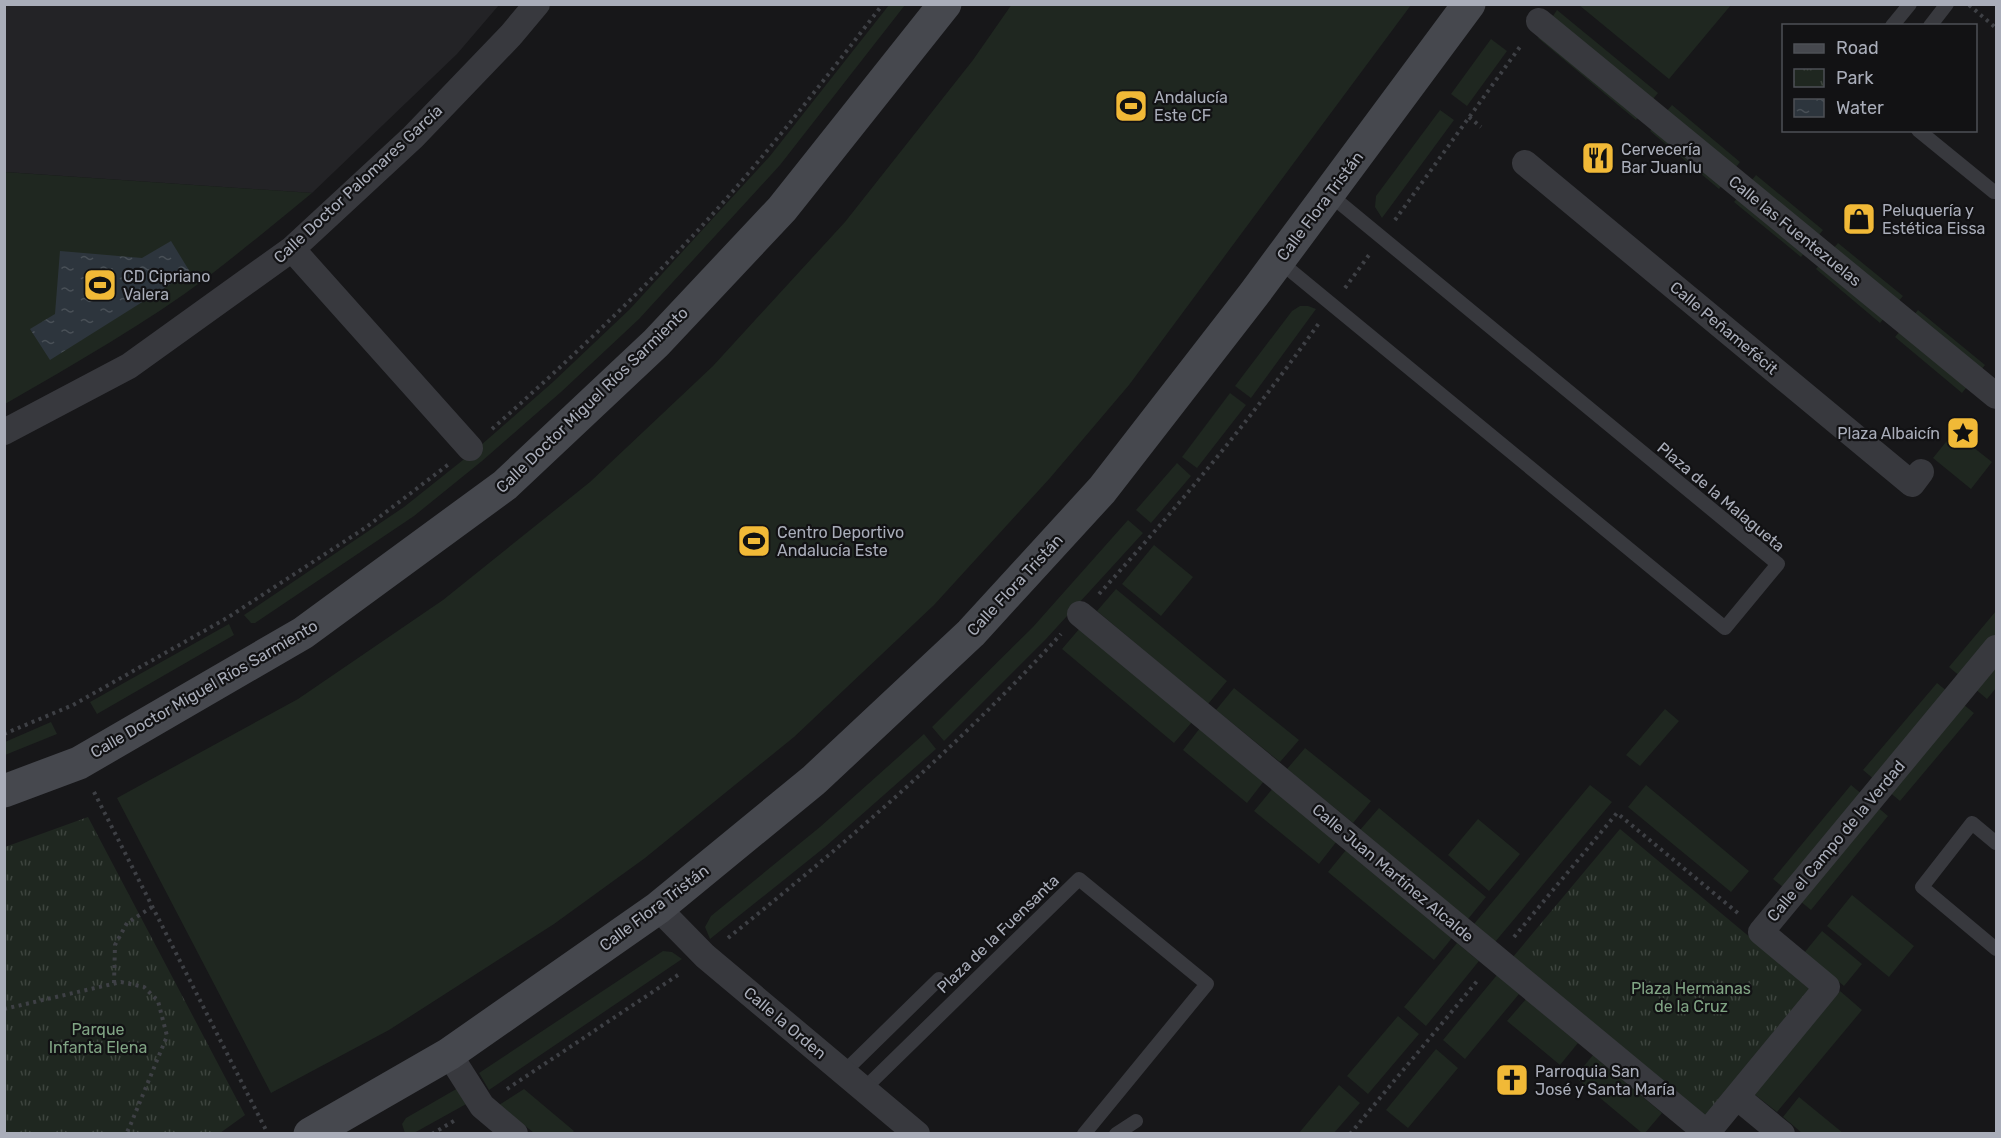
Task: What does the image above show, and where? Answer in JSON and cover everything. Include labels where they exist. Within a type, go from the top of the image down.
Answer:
[{"type":"street","name":"Calle Doctor Palomares García","points":[[4,432],[129,366],[292,249],[413,137],[511,35],[537,4]]},
{"type":"street","name":"Calle Doctor Miguel Ríos Sarmiento","points":[[4,791],[79,763],[303,633],[505,485],[656,343],[782,209],[945,4]]},
{"type":"street","name":"Calle Flora Tristán","points":[[310,1134],[449,1054],[657,908],[814,780],[971,633],[1102,490],[1279,261],[1469,4]]},
{"type":"street","name":"Calle las Fuentezuelas","points":[[1539,21],[1996,396]]},
{"type":"street","name":"Calle Peñamefécit","points":[[1524,163],[1912,484],[1922,472]]},
{"type":"street","points":[[292,249],[470,448]]},
{"type":"street","name":"Calle Juan Martínez Alcalde","points":[[1080,614],[1706,1133]]},
{"type":"street","name":"Calle el Campo de la Verdad","points":[[1706,1133],[1827,987],[1761,932],[1996,648]]},
{"type":"street","name":"Calle la Orden","points":[[657,908],[705,956],[917,1134]]},
{"type":"street","points":[[449,1054],[482,1106],[515,1134]]},
{"type":"street","points":[[1737,1096],[1782,1134]]},
{"type":"lane","points":[[1894,24],[1910,4]]},
{"type":"lane","points":[[1932,24],[1947,4]]},
{"type":"lane","points":[[1920,132],[1994,192]]},
{"type":"lane","name":"Plaza de la Malagueta","points":[[1279,261],[1725,628],[1778,564],[1329,194]]},
{"type":"lane","points":[[1996,843],[1972,823],[1922,887],[1996,949]]},
{"type":"lane","name":"Plaza de la Fuensanta","points":[[864,1089],[1079,879],[1207,984],[1084,1134]]},
{"type":"lane","points":[[844,1072],[939,979]]},
{"type":"lane","points":[[1116,1134],[1136,1121]]},
{"type":"path","points":[[1968,4],[1996,28]]},
{"type":"path","points":[[1469,117],[1481,127]]},
{"type":"path","points":[[90,784],[268,1134]]},
{"type":"path","points":[[1350,1134],[1617,813],[1761,932]]},
{"type":"path","points":[[114,983],[115,945],[128,923],[152,907]]},
{"type":"path","points":[[4,1009],[121,982],[144,987],[158,1001],[167,1036],[126,1134]]},
{"type":"shaded area","points":[[4,5],[499,5],[457,54],[312,193],[5,172]]},
{"type":"green space","name":"Centro Deportivo Andalucía Este","points":[[1012,4],[1411,5],[1129,385],[1050,478],[934,605],[794,737],[645,858],[554,924],[389,1030],[271,1093],[117,798],[298,699],[443,600],[590,482],[713,366],[845,222],[973,60]]},
{"type":"green space","points":[[889,5],[905,5],[780,165],[639,319],[561,392],[482,461],[414,516],[255,623],[251,623],[244,615],[404,507],[473,452],[553,382],[630,309],[770,156]]},
{"type":"green space","points":[[1579,5],[1731,5],[1669,79]]},
{"type":"green space","points":[[1557,10],[1658,93],[1636,120],[1538,38]]},
{"type":"green space","points":[[1491,39],[1507,51],[1467,106],[1451,94]]},
{"type":"green space","points":[[1672,105],[1740,162],[1719,189],[1650,131]]},
{"type":"green space","points":[[1440,110],[1454,120],[1382,218],[1375,207],[1376,196]]},
{"type":"green space","name":"CD Cipriano Valera","points":[[4,172],[312,193],[185,294],[109,343],[5,404]]},
{"type":"green space","points":[[1756,175],[1823,230],[1801,257],[1734,202]]},
{"type":"green space","points":[[1838,243],[1903,296],[1880,323],[1816,269]]},
{"type":"green space","points":[[1300,306],[1316,309],[1251,398],[1235,386],[1292,311]]},
{"type":"green space","points":[[1918,310],[1985,365],[1962,393],[1895,337]]},
{"type":"green space","points":[[1230,393],[1246,405],[1197,468],[1182,457]]},
{"type":"green space","points":[[1954,432],[1992,462],[1971,489],[1933,458]]},
{"type":"green space","points":[[1177,463],[1191,476],[1151,523],[1136,510]]},
{"type":"green space","points":[[1128,520],[1143,533],[1046,639],[944,741],[932,727],[1033,627]]},
{"type":"green space","points":[[1154,545],[1193,577],[1161,616],[1122,584]]},
{"type":"green space","points":[[1116,589],[1227,681],[1208,704],[1097,611]]},
{"type":"green space","points":[[1996,611],[1996,688],[1987,699],[1949,667]]},
{"type":"green space","points":[[229,624],[234,635],[97,714],[90,702]]},
{"type":"green space","points":[[1080,628],[1192,722],[1174,743],[1062,649]]},
{"type":"green space","points":[[1937,683],[1974,713],[1900,801],[1863,770]]},
{"type":"green space","points":[[1234,688],[1299,740],[1280,762],[1216,710]]},
{"type":"green space","points":[[1665,709],[1679,721],[1640,766],[1626,755]]},
{"type":"green space","points":[[51,722],[57,734],[5,755],[5,742]]},
{"type":"green space","points":[[1200,728],[1264,781],[1247,803],[1183,750]]},
{"type":"green space","points":[[924,734],[936,749],[825,847],[710,939],[705,927],[711,916],[820,827]]},
{"type":"green space","points":[[1305,748],[1371,801],[1353,823],[1287,769]]},
{"type":"green space","points":[[1590,785],[1612,802],[1495,942],[1474,924]]},
{"type":"green space","points":[[1646,785],[1749,871],[1731,892],[1628,807]]},
{"type":"green space","points":[[1851,785],[1888,816],[1811,910],[1773,879]]},
{"type":"green space","points":[[1273,788],[1337,841],[1319,864],[1254,811]]},
{"type":"green space","points":[[1379,808],[1486,897],[1468,919],[1360,830]]},
{"type":"green space","name":"Parque Infanta Elena","points":[[88,817],[245,1115],[220,1133],[5,1133],[5,847]]},
{"type":"green space","points":[[1478,819],[1520,854],[1489,891],[1448,855]]},
{"type":"green space","name":"Plaza Hermanas de la Cruz","points":[[1620,829],[1812,989],[1704,1118],[1513,957]]},
{"type":"green space","points":[[1346,850],[1452,938],[1434,960],[1328,872]]},
{"type":"green space","points":[[1852,895],[1914,946],[1889,977],[1827,926]]},
{"type":"green space","points":[[1822,931],[1862,964],[1844,986],[1804,953]]},
{"type":"green space","points":[[1457,943],[1479,961],[1426,1026],[1404,1007]]},
{"type":"green space","points":[[663,951],[672,952],[682,959],[489,1090],[479,1073]]},
{"type":"green space","points":[[1497,975],[1519,994],[1465,1059],[1443,1040]]},
{"type":"green space","points":[[1840,991],[1862,1010],[1777,1112],[1754,1094]]},
{"type":"green space","points":[[1526,999],[1578,1043],[1560,1065],[1507,1021]]},
{"type":"green space","points":[[1398,1016],[1419,1034],[1368,1094],[1347,1076]]},
{"type":"green space","points":[[1436,1049],[1458,1068],[1408,1128],[1386,1110]]},
{"type":"green space","points":[[1593,1055],[1662,1113],[1645,1133],[1642,1133],[1575,1077]]},
{"type":"green space","points":[[1339,1085],[1360,1103],[1334,1133],[1299,1133]]},
{"type":"green space","points":[[458,1088],[468,1103],[414,1133],[405,1133],[402,1124],[406,1118]]},
{"type":"green space","points":[[524,1089],[574,1131],[572,1133],[534,1133],[499,1105]]},
{"type":"green space","points":[[1799,1097],[1843,1133],[1802,1133],[1783,1117]]},
{"type":"water","points":[[171,241],[190,272],[50,360],[30,329],[55,314],[60,251],[142,258]]},
{"type":"place","name":"Andalucía Este CF","points":[[1131,106]]},
{"type":"place","name":"Cervecería Bar Juanlu","points":[[1598,158]]},
{"type":"place","name":"Peluquería y Estética Eissa","points":[[1859,219]]},
{"type":"place","name":"CD Cipriano Valera","points":[[100,285]]},
{"type":"place","name":"Plaza Albaicín","points":[[1963,433]]},
{"type":"place","name":"Centro Deportivo Andalucía Este","points":[[754,541]]},
{"type":"place","name":"Parroquia San José y Santa María","points":[[1512,1080]]}]
